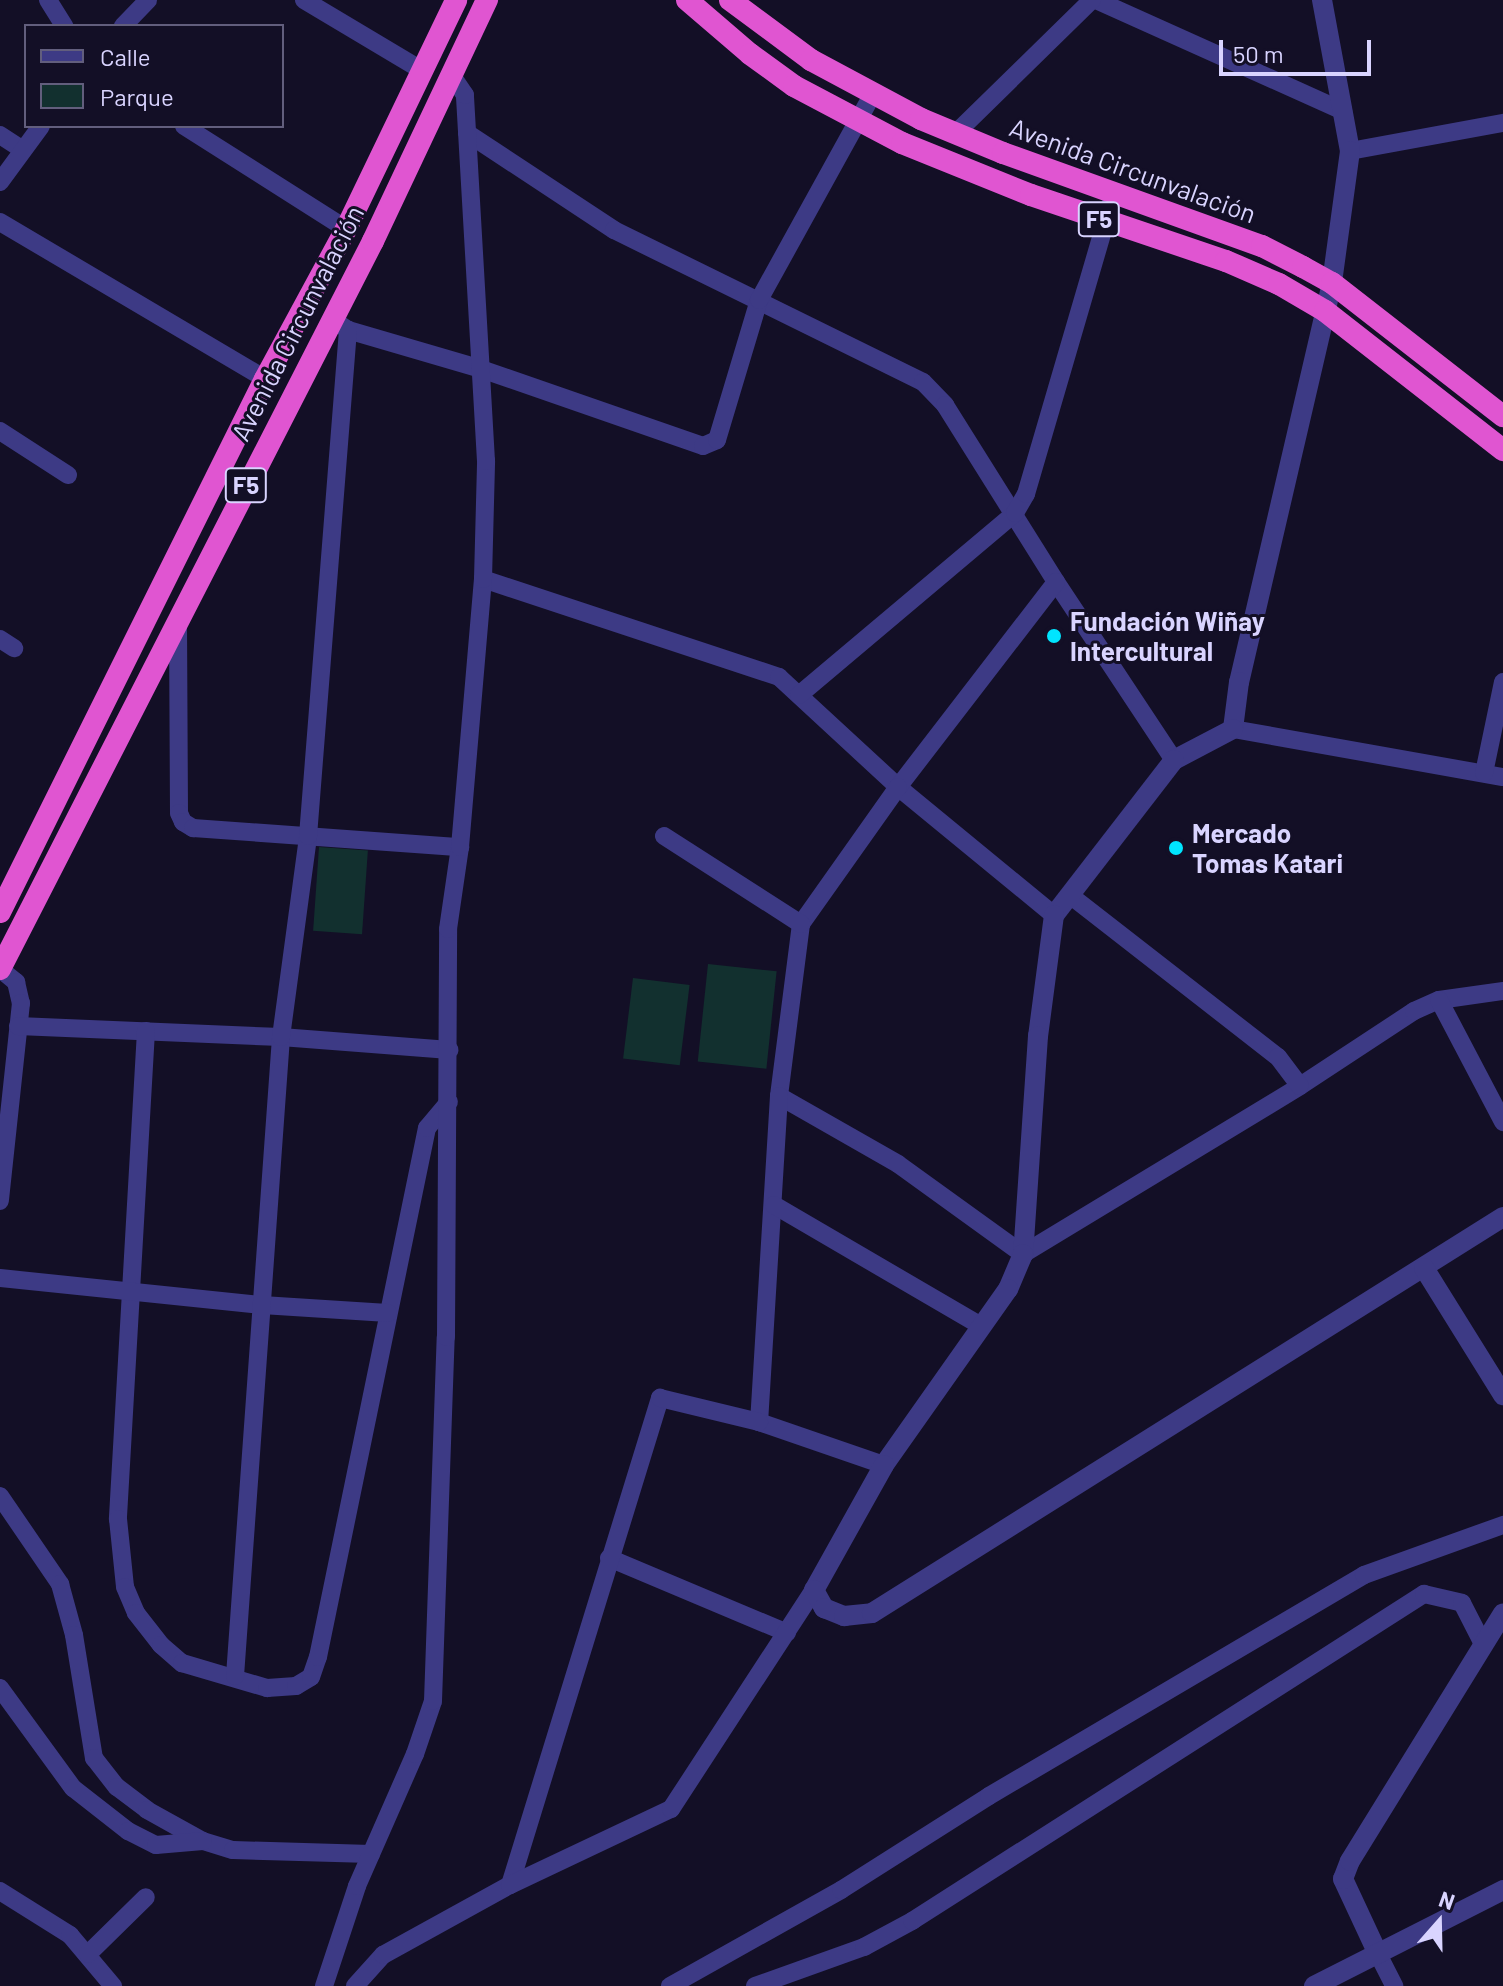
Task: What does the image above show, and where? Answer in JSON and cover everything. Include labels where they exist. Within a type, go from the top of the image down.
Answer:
[{"type":"highway","name":"Avenida Circunvalación","points":[[0,912],[265,379],[346,229],[456,0]]},
{"type":"highway","name":"Avenida Circunvalación","points":[[0,969],[178,623],[340,325],[487,0]]},
{"type":"highway","name":"Avenida Circunvalación","points":[[687,0],[750,54],[794,86],[857,120],[939,159],[1106,221],[1226,261],[1279,284],[1325,311],[1503,450]]},
{"type":"highway","name":"Avenida Circunvalación","points":[[730,0],[811,60],[872,95],[955,134],[1262,246],[1332,283],[1503,416]]},
{"type":"highway","points":[[425,67],[451,74]]},
{"type":"highway","points":[[138,637],[163,654]]},
{"type":"street","points":[[48,0],[63,24]]},
{"type":"street","points":[[125,24],[148,0]]},
{"type":"street","points":[[304,0],[425,67]]},
{"type":"street","points":[[955,134],[1094,0],[1343,111]]},
{"type":"street","points":[[1233,729],[1239,682],[1332,283],[1350,151],[1322,0]]},
{"type":"street","points":[[324,1986],[337,1940],[415,1754],[433,1701],[446,1352],[448,929],[460,847],[483,579],[486,461],[465,95],[451,74]]},
{"type":"street","points":[[235,1676],[281,1037],[308,836],[340,325],[481,369],[703,446],[717,440],[759,300],[872,95]]},
{"type":"street","points":[[1350,151],[1503,123]]},
{"type":"street","points":[[0,182],[40,128]]},
{"type":"street","points":[[187,128],[346,229]]},
{"type":"street","points":[[467,133],[614,230],[923,382],[945,405],[1056,582],[1174,760]]},
{"type":"street","points":[[0,135],[23,150]]},
{"type":"street","points":[[799,695],[1015,513],[1026,494],[1114,194]]},
{"type":"street","points":[[0,222],[265,379]]},
{"type":"street","points":[[0,431],[68,475]]},
{"type":"street","points":[[483,579],[779,677],[898,787],[1054,915]]},
{"type":"street","points":[[759,1422],[779,1096],[801,924],[898,787],[1056,582]]},
{"type":"street","points":[[178,623],[179,813],[183,822],[193,828],[460,847]]},
{"type":"street","points":[[1484,773],[1503,682]]},
{"type":"street","points":[[355,1986],[383,1955],[510,1885],[671,1809],[814,1590],[884,1465],[1008,1289],[1023,1254],[1038,1036],[1054,915],[1174,760],[1233,729],[1503,777]]},
{"type":"street","points":[[664,836],[801,924]]},
{"type":"street","points":[[1071,896],[1278,1057],[1300,1086]]},
{"type":"street","points":[[0,969],[20,990],[0,1201]]},
{"type":"street","points":[[1023,1254],[1300,1086],[1414,1011],[1439,1000],[1503,991]]},
{"type":"street","points":[[1439,1000],[1503,1122]]},
{"type":"street","points":[[18,1026],[281,1037],[449,1050]]},
{"type":"street","points":[[146,1031],[118,1519],[125,1587],[136,1613],[161,1645],[182,1663],[201,1671],[235,1676],[267,1688],[296,1686],[311,1677],[427,1128],[449,1102]]},
{"type":"street","points":[[779,1096],[898,1164],[1023,1254]]},
{"type":"street","points":[[774,1205],[981,1326]]},
{"type":"street","points":[[814,1590],[824,1608],[844,1616],[872,1613],[1503,1217]]},
{"type":"street","points":[[1424,1268],[1503,1395]]},
{"type":"street","points":[[0,1278],[262,1305],[388,1313]]},
{"type":"street","points":[[510,1885],[660,1398],[759,1422],[884,1465]]},
{"type":"street","points":[[0,1496],[60,1584],[70,1611],[94,1758],[117,1787],[203,1841],[233,1850],[371,1854]]},
{"type":"street","points":[[670,1986],[841,1890],[989,1796],[1364,1575],[1503,1525]]},
{"type":"street","points":[[609,1558],[787,1633]]},
{"type":"street","points":[[755,1986],[864,1947],[912,1921],[1424,1594],[1462,1603],[1483,1644]]},
{"type":"street","points":[[1394,1986],[1343,1879],[1350,1861],[1503,1613]]},
{"type":"street","points":[[0,1688],[73,1788],[128,1831],[156,1845],[203,1841]]},
{"type":"street","points":[[0,1891],[70,1935],[113,1986]]},
{"type":"street","points":[[1314,1986],[1501,1896]]},
{"type":"street","points":[[88,1954],[146,1897]]},
{"type":"green space","points":[[319,847],[368,850],[362,934],[313,931]]},
{"type":"green space","points":[[708,964],[777,971],[766,1069],[698,1061]]},
{"type":"green space","points":[[633,978],[690,985],[680,1065],[623,1058]]},
{"type":"place","name":"Fundación Wiñay Intercultural","points":[[1054,636]]},
{"type":"place","name":"Mercado Tomas Katari","points":[[1176,848]]}]
